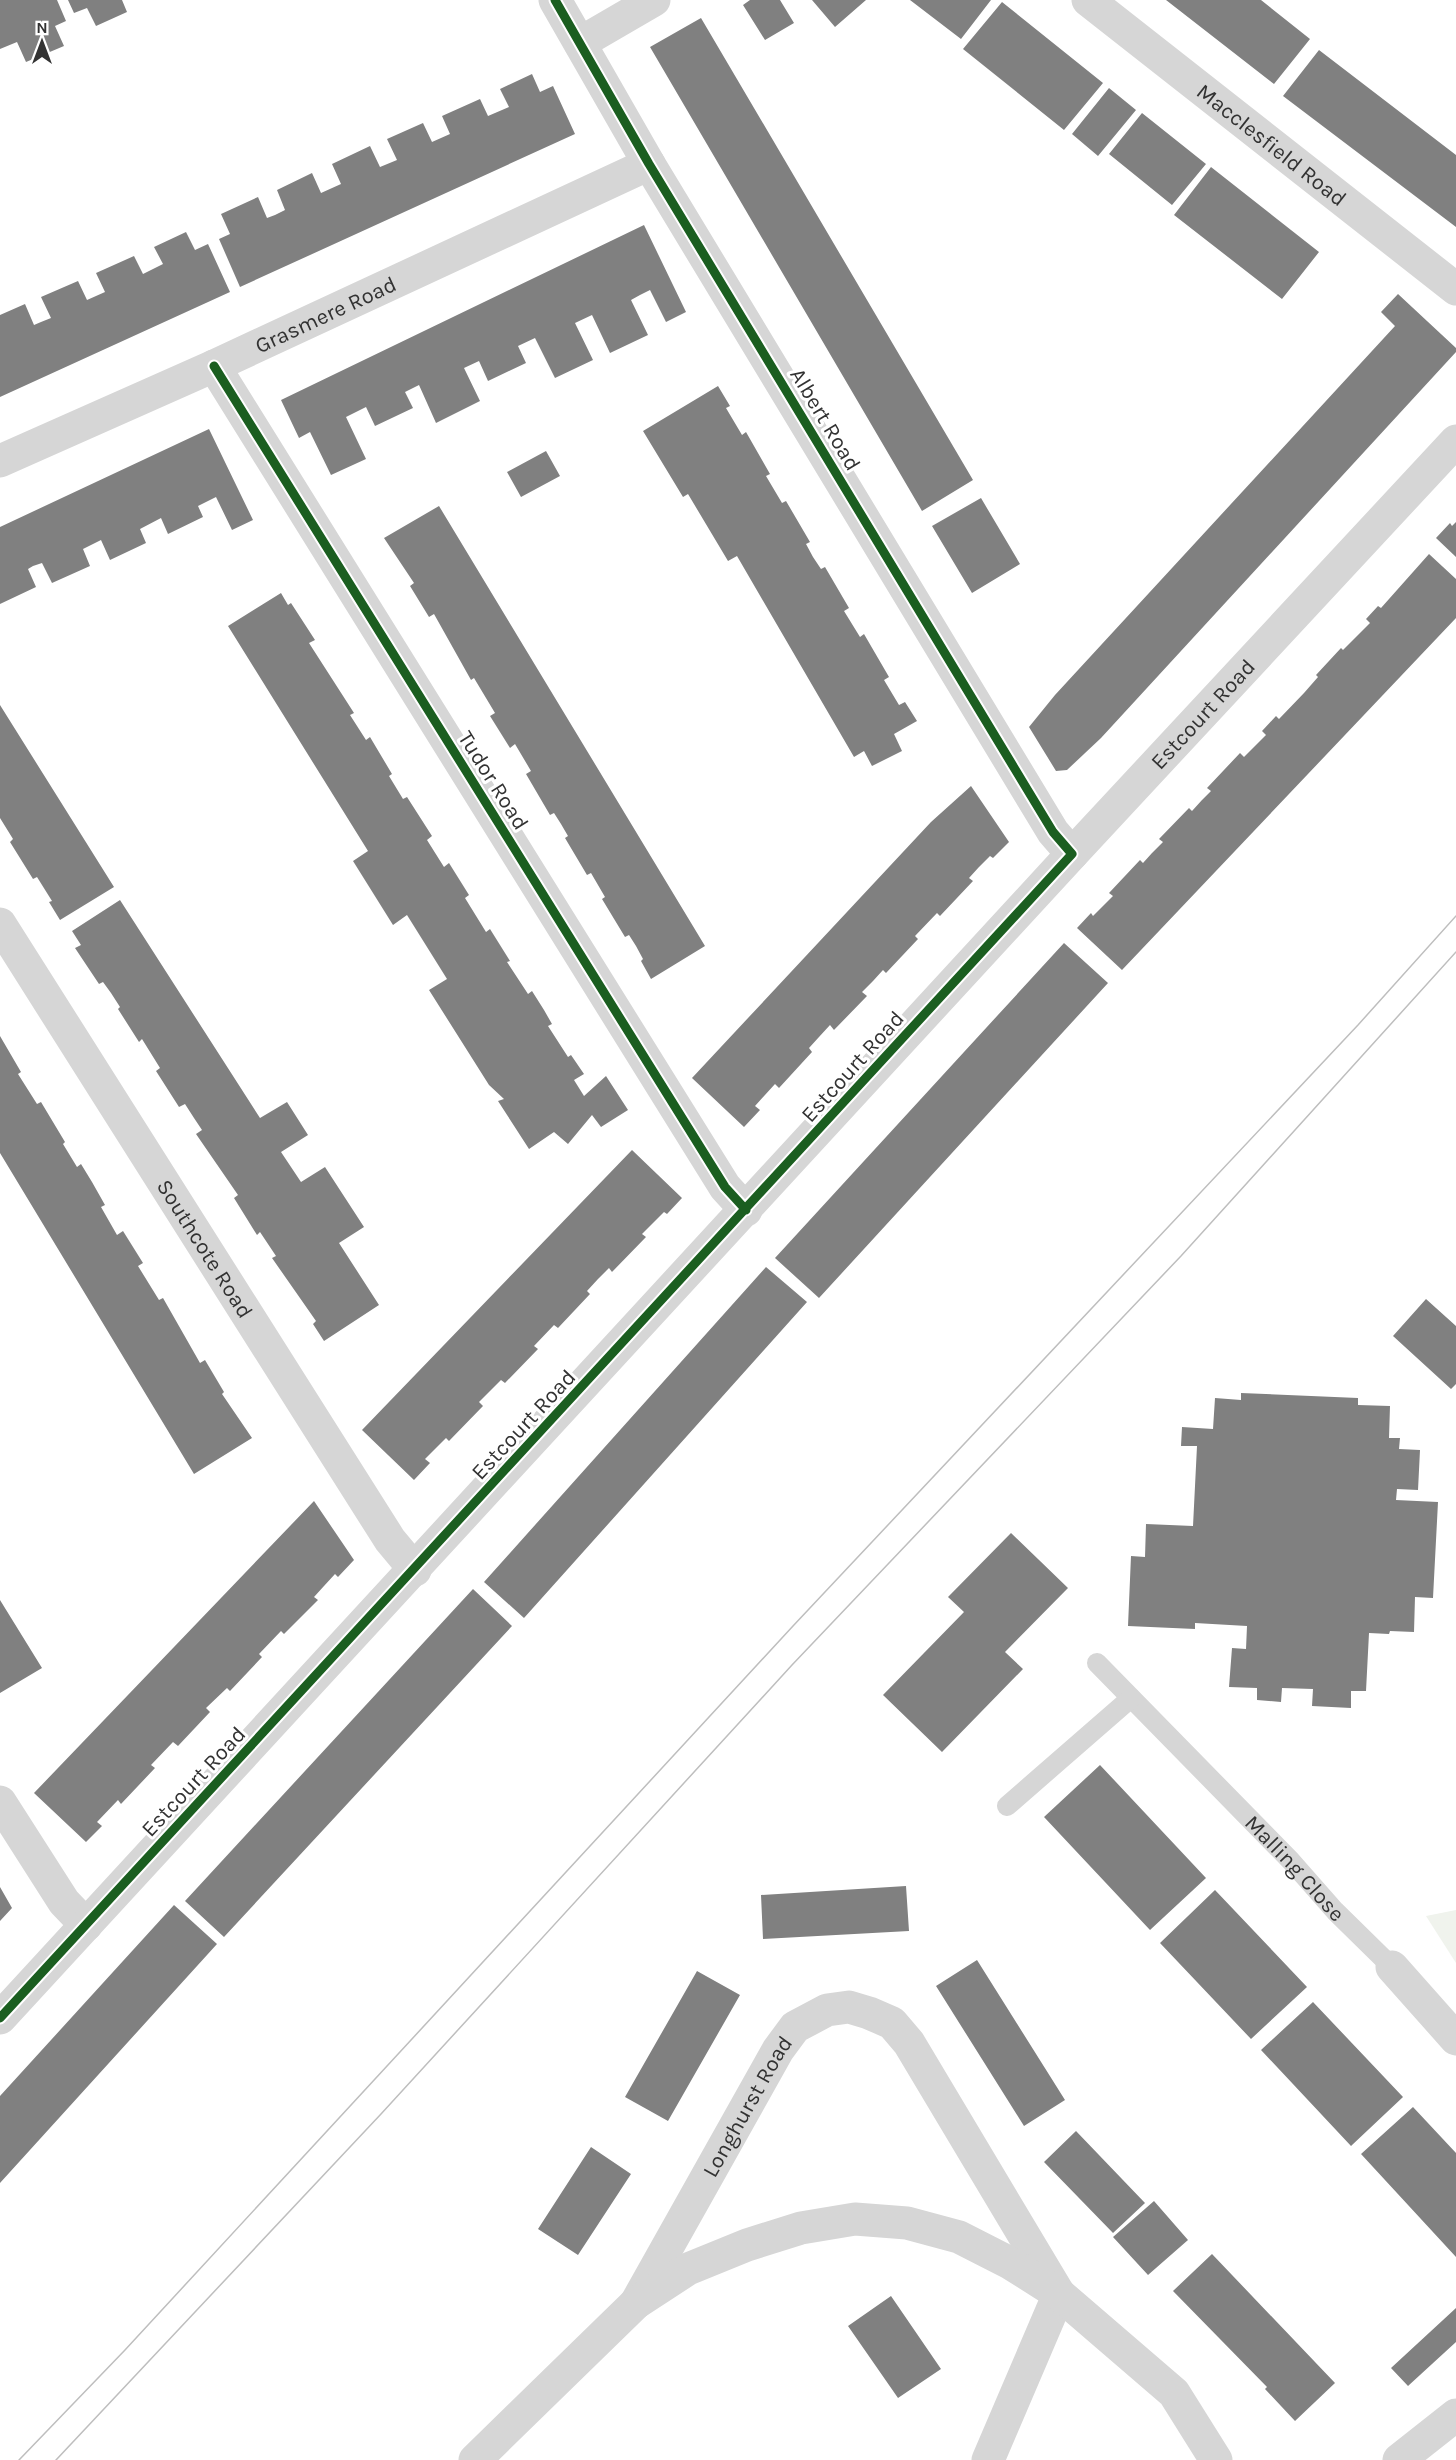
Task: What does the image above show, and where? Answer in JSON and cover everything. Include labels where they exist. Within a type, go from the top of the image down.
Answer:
[{"type":"street","name":"Albert Road","points":[[555,0],[649,164],[1053,832],[1072,854]]},
{"type":"street","points":[[580,43],[654,0]]},
{"type":"street","name":"Macclesfield Road","points":[[1088,0],[1456,289]]},
{"type":"street","name":"Grasmere Road","points":[[0,461],[214,366],[649,164]]},
{"type":"street","name":"Tudor Road","points":[[214,366],[725,1187],[746,1210]]},
{"type":"street","name":"Estcourt Road","points":[[0,2018],[1072,854],[1456,441]]},
{"type":"street","name":"Southcote Road","points":[[0,924],[390,1540],[415,1570]]},
{"type":"street","points":[[0,1802],[64,1902],[86,1925]]},
{"type":"street","name":"Malling Close","points":[[1392,1967],[1456,2039]]},
{"type":"street","name":"Longhurst Road","points":[[636,2303],[778,2050],[795,2027],[827,2010],[849,2007],[892,2023],[909,2043],[1059,2294]]},
{"type":"street","name":"Longhurst Road","points":[[475,2460],[636,2303],[688,2270],[747,2245],[801,2228],[855,2219],[907,2223],[959,2237],[1010,2263],[1059,2294],[1174,2393],[1215,2460]]},
{"type":"street","points":[[987,2460],[1059,2294]]},
{"type":"street","points":[[1399,2460],[1456,2415]]},
{"type":"lane","name":"Malling Close","points":[[1097,1663],[1291,1861],[1335,1911],[1392,1967]]},
{"type":"lane","points":[[1007,1806],[1131,1698]]},
{"type":"shaded area","points":[[1456,1910],[1456,1963],[1426,1916]]},
{"type":"building","points":[[0,0],[57,0],[66,21],[55,26],[64,46],[26,62],[17,42],[0,49]]},
{"type":"building","points":[[68,0],[122,0],[127,12],[96,26],[87,8],[74,13]]},
{"type":"building","points":[[750,0],[780,0],[794,23],[765,40],[743,5]]},
{"type":"building","points":[[812,0],[866,0],[835,27]]},
{"type":"building","points":[[910,0],[991,0],[961,39]]},
{"type":"building","points":[[1166,0],[1261,0],[1310,39],[1274,84]]},
{"type":"building","points":[[1002,2],[1103,83],[1064,130],[963,49]]},
{"type":"building","points":[[701,18],[973,480],[922,511],[650,47]]},
{"type":"building","points":[[1319,50],[1456,155],[1456,227],[1283,96]]},
{"type":"building","points":[[532,74],[540,92],[553,86],[575,134],[240,287],[219,239],[230,234],[221,214],[258,197],[267,218],[275,215],[285,210],[277,190],[312,173],[321,193],[341,184],[332,164],[370,146],[380,167],[397,160],[387,139],[423,123],[432,142],[450,134],[442,116],[480,99],[488,116],[509,107],[500,89]]},
{"type":"building","points":[[1109,88],[1136,110],[1098,156],[1072,134]]},
{"type":"building","points":[[1142,113],[1206,164],[1172,205],[1109,154]]},
{"type":"building","points":[[1211,167],[1319,252],[1282,299],[1174,215]]},
{"type":"building","points":[[644,225],[686,312],[666,322],[650,290],[640,295],[631,300],[648,335],[610,353],[592,315],[575,323],[593,360],[555,378],[535,338],[518,346],[526,363],[488,381],[479,361],[464,368],[480,401],[436,423],[419,385],[405,392],[413,408],[375,426],[366,407],[346,417],[366,459],[331,475],[310,432],[299,438],[281,400]]},
{"type":"building","points":[[186,232],[195,250],[208,244],[230,292],[0,397],[0,315],[25,304],[34,325],[51,318],[41,297],[78,281],[87,300],[105,292],[96,273],[134,256],[143,274],[163,264],[154,247]]},
{"type":"building","points":[[1398,294],[1456,348],[1456,352],[1101,738],[1067,770],[1056,771],[1029,727],[1055,695],[1395,326],[1381,312]]},
{"type":"building","points":[[718,386],[730,406],[726,408],[742,435],[746,432],[770,474],[766,476],[782,503],[786,501],[810,542],[806,544],[813,557],[821,569],[825,567],[849,608],[844,611],[860,637],[864,634],[889,677],[884,680],[899,705],[905,702],[917,721],[894,734],[902,751],[872,766],[864,751],[854,757],[737,556],[728,561],[688,494],[683,497],[643,431]]},
{"type":"building","points":[[209,429],[253,520],[232,530],[216,497],[198,506],[203,517],[168,534],[161,518],[140,529],[146,543],[110,560],[101,540],[83,549],[90,566],[52,583],[42,563],[33,566],[28,569],[36,587],[0,604],[0,527]]},
{"type":"building","points":[[546,451],[560,476],[521,497],[507,472]]},
{"type":"building","points":[[981,498],[1020,564],[972,593],[932,526]]},
{"type":"building","points":[[439,506],[705,946],[651,979],[636,946],[629,935],[625,937],[602,899],[605,897],[591,873],[587,875],[565,838],[568,836],[561,824],[554,813],[550,815],[526,774],[531,771],[515,744],[510,748],[490,716],[495,713],[474,678],[471,680],[434,614],[429,617],[410,586],[414,583],[384,538]]},
{"type":"building","points":[[1456,522],[1456,557],[1436,538],[1450,523],[1452,526]]},
{"type":"building","points":[[1429,554],[1456,579],[1456,618],[1122,970],[1077,928],[1091,913],[1093,916],[1113,896],[1109,893],[1140,860],[1143,863],[1163,842],[1159,839],[1189,808],[1192,811],[1211,791],[1207,788],[1240,753],[1244,757],[1266,735],[1262,731],[1276,716],[1279,719],[1304,693],[1318,677],[1316,675],[1341,648],[1343,650],[1370,623],[1366,619],[1378,606],[1381,608]]},
{"type":"building","points":[[281,593],[288,605],[291,603],[315,640],[309,643],[354,713],[350,715],[366,740],[370,737],[392,774],[389,776],[403,799],[407,797],[432,836],[427,840],[444,867],[449,863],[469,895],[465,898],[486,932],[490,929],[510,961],[507,962],[528,994],[532,991],[544,1010],[552,1024],[548,1026],[568,1057],[571,1055],[584,1074],[574,1080],[584,1096],[606,1076],[628,1110],[601,1127],[592,1115],[568,1144],[554,1132],[529,1149],[498,1101],[504,1099],[489,1085],[429,990],[447,979],[407,915],[393,925],[353,861],[368,851],[228,626]]},
{"type":"building","points":[[0,705],[114,887],[60,920],[49,902],[52,901],[37,877],[33,879],[10,842],[13,839],[0,818]]},
{"type":"building","points":[[971,786],[1009,842],[993,858],[990,856],[979,867],[969,878],[973,881],[940,916],[937,913],[915,936],[918,939],[886,973],[883,970],[862,992],[867,996],[834,1030],[830,1025],[809,1048],[812,1052],[779,1088],[775,1084],[755,1106],[760,1110],[744,1127],[692,1078],[931,822]]},
{"type":"building","points":[[120,900],[260,1118],[287,1102],[308,1135],[281,1152],[301,1182],[325,1167],[364,1227],[339,1243],[379,1305],[324,1341],[313,1324],[316,1321],[272,1258],[276,1256],[260,1232],[257,1235],[234,1198],[238,1195],[196,1134],[202,1130],[185,1104],[179,1107],[156,1071],[160,1068],[142,1039],[139,1042],[118,1009],[120,1007],[111,993],[103,982],[99,984],[75,948],[81,945],[72,931]]},
{"type":"building","points":[[1064,943],[1108,983],[819,1298],[775,1258]]},
{"type":"building","points":[[0,1036],[21,1072],[18,1074],[37,1104],[41,1102],[77,1167],[81,1164],[92,1182],[105,1205],[101,1207],[117,1235],[123,1231],[143,1263],[138,1266],[159,1300],[163,1298],[200,1363],[205,1360],[224,1392],[222,1394],[252,1438],[194,1474],[0,1153]]},
{"type":"building","points":[[632,1150],[682,1198],[667,1214],[664,1212],[642,1234],[646,1237],[612,1272],[609,1268],[598,1279],[587,1291],[590,1294],[558,1328],[554,1325],[534,1346],[538,1349],[505,1383],[501,1380],[479,1402],[483,1406],[449,1441],[446,1438],[425,1459],[430,1463],[414,1480],[362,1430]]},
{"type":"building","points":[[766,1267],[807,1302],[524,1618],[484,1582]]},
{"type":"building","points":[[1426,1299],[1456,1326],[1456,1384],[1451,1389],[1393,1336]]},
{"type":"building","points":[[1241,1393],[1358,1398],[1358,1405],[1390,1406],[1389,1438],[1400,1438],[1399,1449],[1420,1450],[1418,1490],[1397,1489],[1396,1500],[1438,1502],[1433,1598],[1415,1597],[1414,1632],[1369,1633],[1366,1691],[1351,1691],[1351,1708],[1312,1706],[1313,1689],[1282,1688],[1281,1702],[1257,1700],[1257,1688],[1229,1687],[1232,1648],[1246,1649],[1247,1626],[1195,1623],[1195,1629],[1128,1626],[1131,1556],[1145,1557],[1146,1524],[1193,1526],[1197,1446],[1181,1446],[1182,1427],[1213,1429],[1215,1398],[1241,1400]]},
{"type":"building","points":[[314,1501],[354,1560],[338,1577],[335,1574],[314,1597],[318,1600],[284,1634],[281,1631],[259,1654],[262,1657],[230,1691],[227,1688],[206,1708],[210,1712],[178,1746],[173,1742],[151,1765],[155,1768],[121,1804],[118,1800],[97,1822],[102,1826],[86,1842],[34,1793]]},
{"type":"building","points":[[1011,1533],[1068,1588],[1005,1652],[1023,1669],[942,1752],[883,1695],[964,1612],[948,1597]]},
{"type":"building","points":[[473,1589],[512,1626],[224,1937],[185,1901]]},
{"type":"building","points":[[0,1600],[42,1668],[0,1693]]},
{"type":"building","points":[[1100,1765],[1206,1878],[1150,1930],[1044,1817]]},
{"type":"building","points":[[906,1886],[909,1931],[763,1939],[761,1895]]},
{"type":"building","points":[[0,1887],[12,1908],[0,1921]]},
{"type":"building","points":[[1215,1890],[1307,1987],[1251,2039],[1160,1943]]},
{"type":"building","points":[[174,1905],[217,1944],[0,2183],[0,2096]]},
{"type":"building","points":[[977,1960],[1065,2100],[1024,2126],[936,1986]]},
{"type":"building","points":[[697,1971],[740,1995],[668,2121],[625,2097]]},
{"type":"building","points":[[1313,2002],[1403,2097],[1351,2146],[1261,2050]]},
{"type":"building","points":[[1413,2107],[1456,2153],[1456,2257],[1361,2154]]},
{"type":"building","points":[[1076,2131],[1145,2203],[1113,2233],[1044,2162]]},
{"type":"building","points":[[591,2147],[631,2174],[578,2255],[538,2229]]},
{"type":"building","points":[[1154,2201],[1188,2240],[1148,2275],[1113,2237]]},
{"type":"building","points":[[1212,2254],[1335,2383],[1295,2421],[1265,2389],[1267,2387],[1173,2291]]},
{"type":"building","points":[[891,2296],[941,2369],[898,2398],[848,2326]]},
{"type":"building","points":[[1456,2308],[1456,2342],[1408,2386],[1391,2368]]},
{"type":"tram line","points":[[19,2460],[125,2350],[793,1626],[1358,1025],[1456,916]]},
{"type":"tram line","points":[[56,2460],[381,2114],[792,1665],[1181,1256],[1456,952]]},
{"type":"cycle path","points":[[0,2018],[1072,854],[1053,832],[649,164],[555,0]]},
{"type":"cycle path","points":[[214,366],[725,1187],[746,1210]]}]
